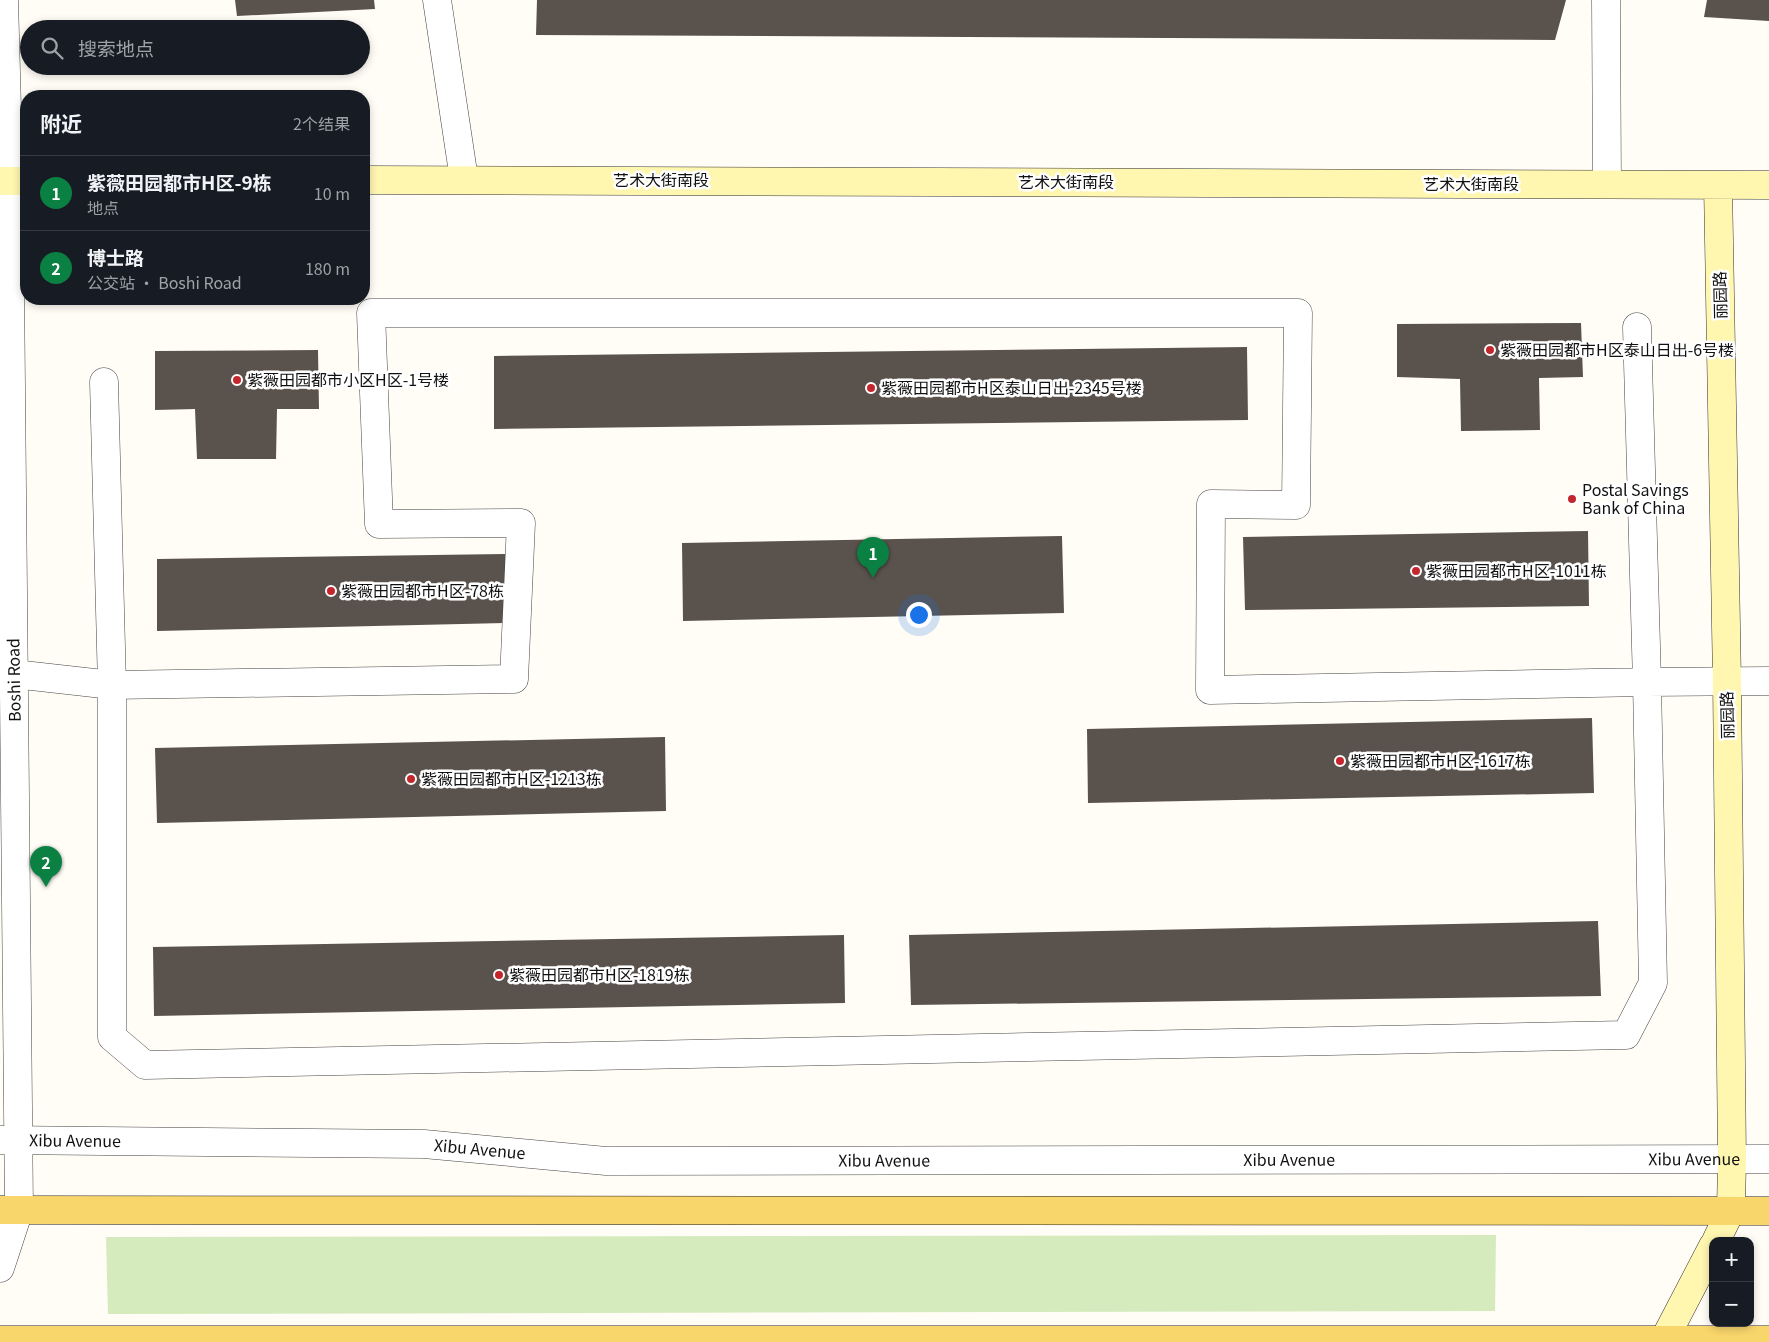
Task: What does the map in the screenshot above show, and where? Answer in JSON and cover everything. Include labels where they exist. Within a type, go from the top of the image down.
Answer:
[{"type":"main road","points":[[10,1210],[1769,1211]]},
{"type":"main road","points":[[0,1340],[1769,1340]]},
{"type":"street","name":"Boshi Road","points":[[0,1268],[10,1210],[14,674],[12,181],[4,0]]},
{"type":"street","points":[[437,0],[464,180]]},
{"type":"street","points":[[1606,0],[1607,184]]},
{"type":"street","name":"艺术大街南段","points":[[370,180],[1769,185]]},
{"type":"street","name":"丽园路","points":[[1718,185],[1727,681],[1732,1159],[1731,1210],[1718,1237]]},
{"type":"street","points":[[14,674],[112,685],[514,680],[520,523],[379,524],[371,313],[1298,313],[1296,505],[1211,504],[1210,690],[1769,681]]},
{"type":"street","points":[[104,382],[112,685],[112,1037],[145,1066],[1626,1035],[1653,983],[1637,326]]},
{"type":"street","name":"Xibu Avenue","points":[[10,1140],[424,1144],[606,1161],[1769,1159]]},
{"type":"street","points":[[1664,1341],[1709,1254]]},
{"type":"green space","points":[[1496,1235],[1495,1311],[108,1314],[106,1237]]},
{"type":"building","points":[[235,0],[374,0],[375,9],[237,16]]},
{"type":"building","points":[[537,0],[1566,0],[1555,40],[536,35]]},
{"type":"building","points":[[1707,0],[1769,0],[1769,21],[1704,17]]},
{"type":"building","name":"紫薇田园都市H区泰山日出-6号楼","points":[[1581,323],[1583,377],[1539,378],[1540,430],[1461,431],[1460,379],[1397,377],[1397,324]]},
{"type":"building","name":"紫薇田园都市H区泰山日出-2345号楼","points":[[1247,347],[1248,420],[494,429],[494,356]]},
{"type":"building","name":"紫薇田园都市小区H区-1号楼","points":[[318,350],[319,409],[277,409],[276,459],[197,459],[195,409],[155,410],[155,351]]},
{"type":"building","name":"紫薇田园都市H区-1011栋","points":[[1588,531],[1589,606],[1245,610],[1243,537]]},
{"type":"building","points":[[1062,536],[1064,613],[683,621],[682,543]]},
{"type":"building","name":"紫薇田园都市H区-78栋","points":[[505,554],[505,623],[157,631],[157,559]]},
{"type":"building","name":"紫薇田园都市H区-1617栋","points":[[1592,718],[1594,793],[1088,803],[1087,729]]},
{"type":"building","name":"紫薇田园都市H区-1213栋","points":[[665,737],[666,811],[157,823],[155,748]]},
{"type":"building","points":[[1598,921],[1601,996],[911,1005],[909,935]]},
{"type":"building","name":"紫薇田园都市H区-1819栋","points":[[844,935],[845,1003],[154,1016],[153,947]]},
{"type":"place","name":"紫薇田园都市H区泰山日出-6号楼","points":[[1490,350]]},
{"type":"place","name":"紫薇田园都市小区H区-1号楼","points":[[237,380]]},
{"type":"place","name":"紫薇田园都市H区泰山日出-2345号楼","points":[[871,388]]},
{"type":"place","name":"Postal Savings Bank of China","points":[[1572,499]]},
{"type":"place","name":"紫薇田园都市H区-1011栋","points":[[1416,571]]},
{"type":"place","name":"紫薇田园都市H区-9栋","points":[[873,578]]},
{"type":"place","name":"紫薇田园都市H区-78栋","points":[[331,591]]},
{"type":"place","name":"紫薇田园都市H区-1617栋","points":[[1340,761]]},
{"type":"place","name":"紫薇田园都市H区-1213栋","points":[[411,779]]},
{"type":"place","name":"博士路","points":[[46,887]]},
{"type":"place","name":"紫薇田园都市H区-1819栋","points":[[499,975]]}]
